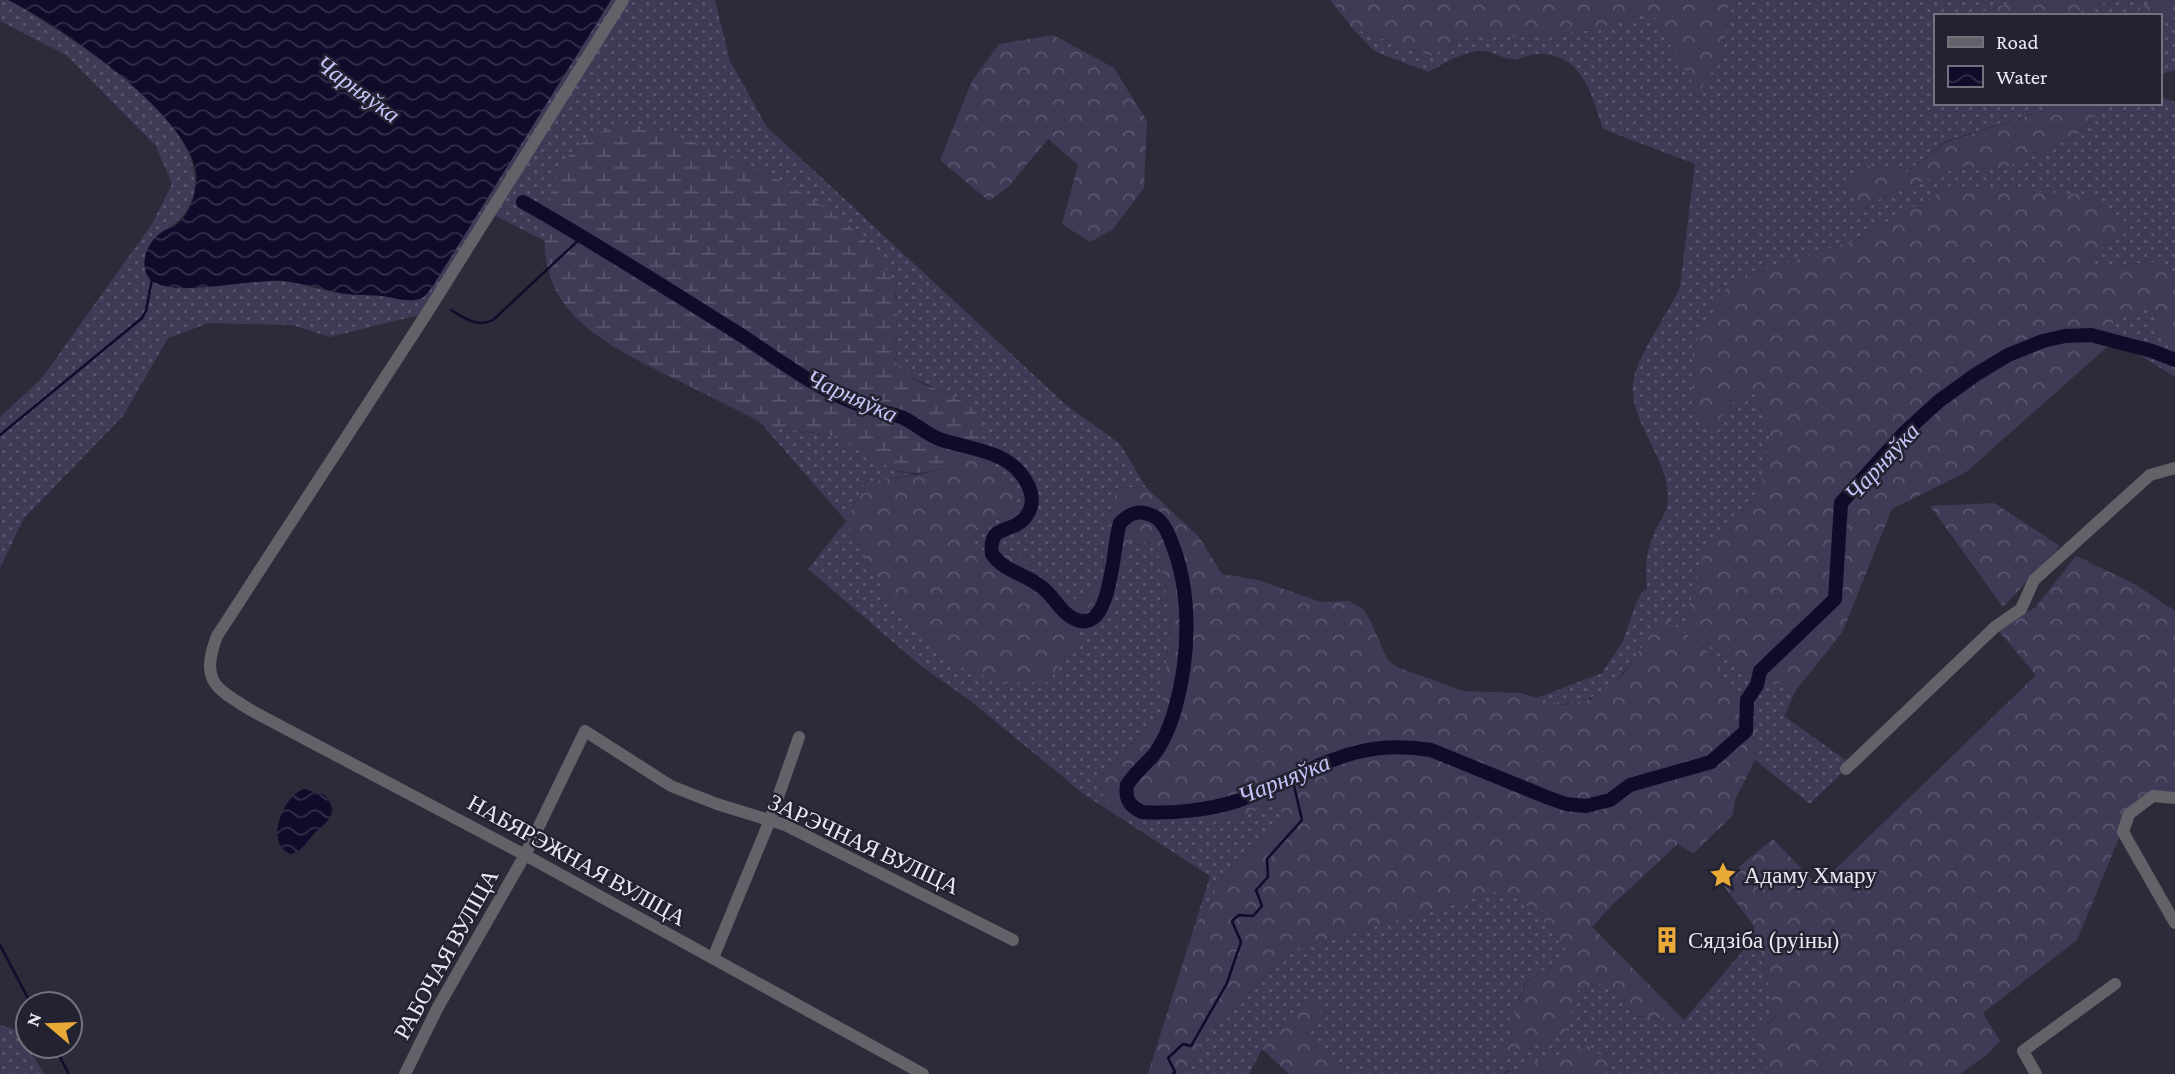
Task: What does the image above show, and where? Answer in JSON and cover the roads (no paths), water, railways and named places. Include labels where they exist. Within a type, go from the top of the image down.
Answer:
[{"type":"street","name":"НАБЯРЭЖНАЯ ВУЛІЦА","points":[[623,0],[427,313],[217,636],[209,666],[213,681],[221,691],[254,712],[525,855],[923,1074]]},
{"type":"street","points":[[1846,769],[1995,627],[2021,609],[2034,580],[2076,541],[2150,475],[2175,468]]},
{"type":"street","name":"РАБОЧАЯ ВУЛІЦА","points":[[405,1074],[438,1007],[525,855],[585,731]]},
{"type":"street","name":"ЗАРЭЧНАЯ ВУЛІЦА","points":[[585,731],[671,786],[770,820],[1013,940]]},
{"type":"street","points":[[713,958],[770,820],[799,737]]},
{"type":"street","points":[[2175,798],[2154,796],[2129,814],[2123,832],[2175,923]]},
{"type":"street","points":[[2036,1074],[2022,1051],[2115,984]]},
{"type":"water","points":[[8,0],[611,0],[428,293],[420,299],[404,300],[347,294],[284,281],[191,288],[159,284],[149,278],[144,266],[149,247],[157,236],[181,220],[192,201],[196,172],[188,149],[170,124],[118,73],[58,29]]},
{"type":"water","points":[[304,789],[325,795],[330,802],[332,814],[302,847],[290,854],[282,848],[278,840],[279,820],[289,801]]},
{"type":"waterway","name":"Чарняўка","points":[[523,202],[660,284],[821,387],[856,403],[901,417],[936,438],[991,454],[1012,465],[1028,485],[1032,497],[1031,508],[1016,525],[996,534],[992,554],[1004,565],[1039,585],[1071,617],[1085,621],[1095,616],[1103,604],[1120,523],[1136,513],[1144,513],[1160,521],[1171,541],[1183,581],[1186,646],[1180,689],[1163,741],[1127,785],[1129,802],[1142,812],[1190,811],[1215,807],[1263,791],[1352,753],[1376,749],[1402,747],[1431,750],[1549,798],[1566,804],[1586,806],[1610,800],[1630,785],[1711,762],[1746,731],[1747,700],[1757,685],[1760,671],[1835,599],[1841,503],[1904,433],[1939,401],[2008,355],[2043,341],[2065,336],[2091,335],[2175,360]]},
{"type":"waterway","points":[[451,310],[476,322],[493,320],[583,236]]},
{"type":"waterway","points":[[0,435],[142,318],[146,311],[152,279]]},
{"type":"waterway","points":[[1173,1074],[1175,1072],[1168,1058],[1183,1044],[1191,1046],[1227,983],[1241,942],[1232,921],[1239,915],[1253,916],[1262,906],[1256,890],[1268,877],[1267,859],[1302,820],[1292,777]]},
{"type":"waterway","points":[[0,945],[24,990]]},
{"type":"waterway","points":[[62,1060],[69,1074]]},
{"type":"place","name":"Адаму Хмару","points":[[1723,875]]},
{"type":"place","name":"Сядзіба (руіны)","points":[[1667,940]]}]
